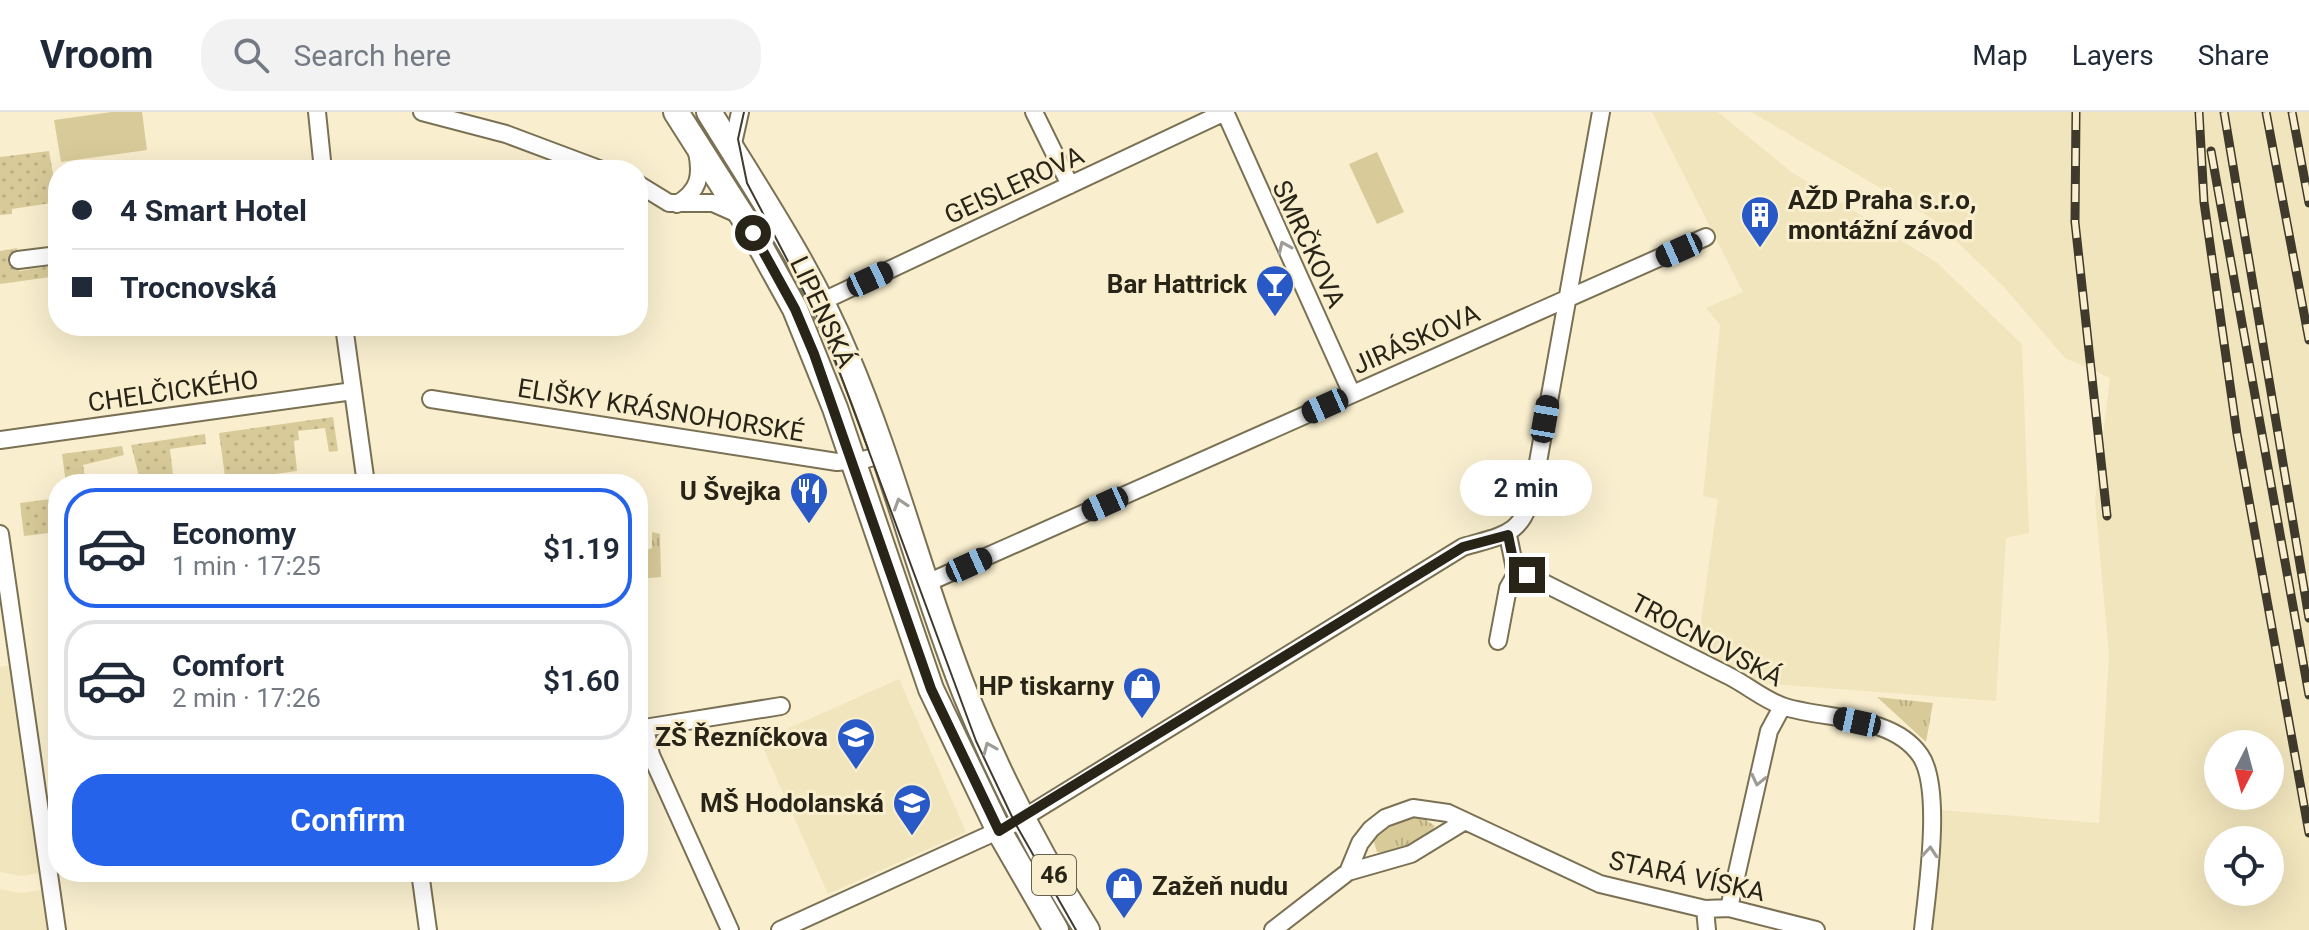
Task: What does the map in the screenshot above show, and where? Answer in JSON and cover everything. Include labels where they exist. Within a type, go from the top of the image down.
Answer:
[{"type":"main road","name":"LIPENSKÁ","points":[[676,112],[795,309],[853,462],[931,689],[999,831],[1056,930]]},
{"type":"main road","name":"46","points":[[709,112],[732,148]]},
{"type":"main road","name":"LIPENSKÁ","points":[[732,148],[823,301],[884,454]]},
{"type":"main road","name":"46","points":[[884,454],[965,693],[1023,818],[1087,930]]},
{"type":"street","points":[[317,112],[322,160]]},
{"type":"street","points":[[422,112],[497,131],[575,160]]},
{"type":"street","points":[[732,148],[740,112]]},
{"type":"street","points":[[1034,112],[1070,185]]},
{"type":"street","name":"GEISLEROVA","points":[[823,301],[1225,112]]},
{"type":"street","name":"SMRČKOVA","points":[[1225,112],[1352,394]]},
{"type":"street","points":[[780,930],[1023,818],[1463,547],[1508,535],[1526,513],[1533,490],[1601,112]]},
{"type":"street","points":[[677,204],[692,194],[699,180],[697,147]]},
{"type":"street","points":[[648,189],[677,204],[713,203],[741,215]]},
{"type":"street","name":"JIRÁSKOVA","points":[[927,583],[1706,237]]},
{"type":"street","points":[[18,260],[48,256]]},
{"type":"street","points":[[345,336],[365,474]]},
{"type":"street","name":"CHELČICKÉHO","points":[[0,440],[353,391]]},
{"type":"street","name":"ELIŠKY KRÁSNOHORSKÉ","points":[[431,399],[853,462],[884,454]]},
{"type":"street","points":[[0,534],[48,864]]},
{"type":"street","points":[[1498,641],[1508,588],[1516,574],[1508,535]]},
{"type":"street","name":"TROCNOVSKÁ","points":[[1516,574],[1536,579],[1733,678],[1782,707],[1882,727],[1904,739],[1922,756],[1928,777],[1932,830],[1923,930]]},
{"type":"street","points":[[648,727],[781,706]]},
{"type":"street","points":[[1729,908],[1769,731],[1782,707]]},
{"type":"street","points":[[648,746],[730,930]]},
{"type":"street","name":"STARÁ VÍSKA","points":[[1348,872],[1363,837],[1399,812],[1413,808],[1432,809],[1465,821],[1600,884],[1705,909],[1729,908],[1816,930]]},
{"type":"street","points":[[41,813],[48,812]]},
{"type":"street","name":"STARÁ VÍSKA","points":[[1273,930],[1348,872],[1411,854],[1465,821]]},
{"type":"street","points":[[50,882],[57,930]]},
{"type":"street","points":[[421,882],[428,930]]},
{"type":"street","points":[[1705,909],[1707,930]]},
{"type":"shaded area","points":[[1652,112],[1718,112],[1790,171],[1936,262],[2022,344],[2029,533],[2006,538],[1996,701],[1759,683],[1697,650],[1718,499],[1703,496],[1720,325],[1706,308],[1743,292]]},
{"type":"shaded area","points":[[1751,112],[2309,112],[2309,930],[1931,930],[1942,810],[2099,823],[2109,655],[2095,501],[2110,378],[2065,358],[2003,286],[1933,219]]},
{"type":"shaded area","points":[[20,664],[41,812],[32,823],[39,873],[21,876],[0,872],[0,667]]},
{"type":"shaded area","name":"ZŠ Řezníčkova","points":[[899,679],[966,832],[828,894],[760,741]]},
{"type":"shaded area","points":[[0,889],[21,893],[41,890],[47,930],[0,930]]},
{"type":"green space","points":[[112,112],[142,112],[147,150],[61,160],[54,120]]},
{"type":"green space","points":[[49,151],[48,204],[12,209],[12,214],[0,215],[0,157]]},
{"type":"green space","points":[[1377,152],[1404,212],[1377,224],[1349,164]]},
{"type":"green space","points":[[17,248],[19,271],[48,267],[48,277],[0,284],[0,251]]},
{"type":"green space","points":[[333,417],[338,451],[329,452],[325,428],[298,431],[299,440],[294,441],[297,471],[225,474],[219,433]]},
{"type":"green space","points":[[205,434],[206,444],[170,449],[173,474],[138,474],[131,445]]},
{"type":"green space","points":[[122,446],[124,455],[83,465],[84,474],[65,474],[62,454]]},
{"type":"green space","points":[[48,499],[48,533],[24,536],[20,503]]},
{"type":"green space","points":[[652,532],[660,534],[661,577],[648,578],[648,549],[652,548]]},
{"type":"green space","points":[[1877,697],[1933,703],[1926,742]]},
{"type":"green space","points":[[1407,818],[1423,818],[1435,826],[1409,848],[1393,853],[1377,852],[1372,836]]},
{"type":"tram line","points":[[744,112],[738,139],[747,183],[824,330],[976,741],[1015,823],[1076,930]]},
{"type":"railway","points":[[2076,112],[2075,222],[2107,516]]},
{"type":"railway","points":[[2199,112],[2204,202],[2237,434],[2309,833]]},
{"type":"railway","points":[[2224,112],[2309,618]]},
{"type":"railway","points":[[2266,112],[2309,340]]},
{"type":"railway","points":[[2292,112],[2309,203]]},
{"type":"railway","points":[[2211,151],[2309,695]]},
{"type":"place","name":"AŽD Praha s.r.o, montážní závod","points":[[1760,249]]},
{"type":"place","name":"Bar Hattrick","points":[[1275,318]]},
{"type":"place","name":"U Švejka","points":[[809,525]]},
{"type":"place","name":"HP tiskarny","points":[[1142,720]]},
{"type":"place","name":"ZŠ Řezníčkova","points":[[856,771]]},
{"type":"place","name":"MŠ Hodolanská","points":[[912,837]]},
{"type":"place","name":"Zažeň nudu","points":[[1124,920]]},
{"type":"route","points":[[753,233],[779,277],[814,354],[931,689],[999,831],[1463,547],[1508,535],[1516,574],[1527,575]]}]
